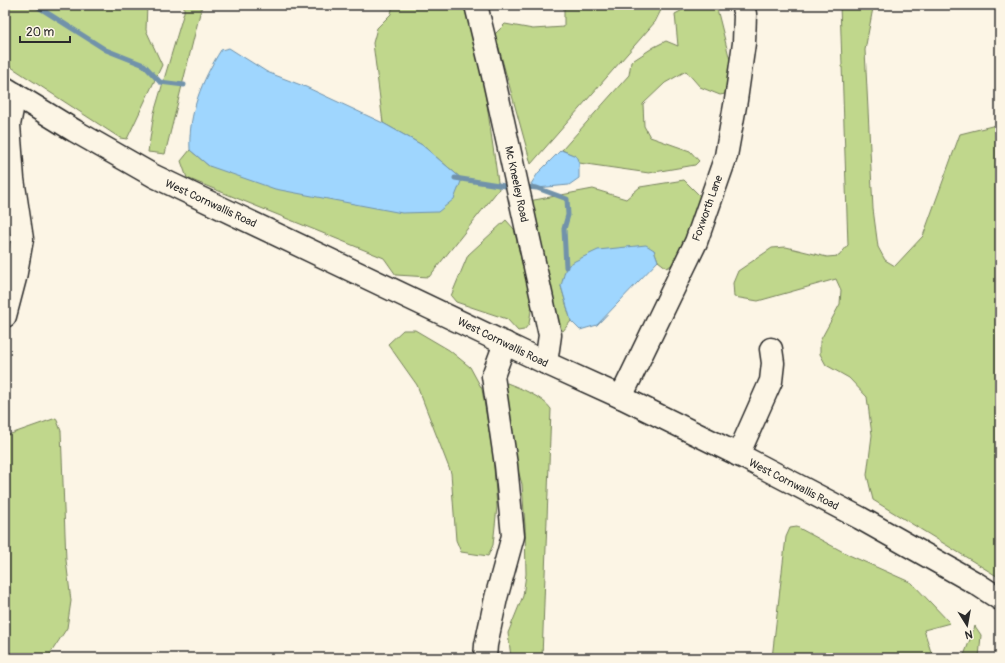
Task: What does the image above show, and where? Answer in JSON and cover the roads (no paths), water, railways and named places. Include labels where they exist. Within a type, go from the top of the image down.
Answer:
[{"type":"street","name":"Mc Kneeley Road","points":[[476,5],[494,79],[550,335],[546,363]]},
{"type":"street","name":"Foxworth Lane","points":[[621,397],[696,242],[726,156],[744,43],[745,14],[742,5]]},
{"type":"street","name":"West Cornwallis Road","points":[[10,91],[75,131],[154,176],[546,363],[621,397],[738,455],[860,518],[977,584],[1000,599]]},
{"type":"street","points":[[5,316],[15,278],[22,239],[13,179],[8,125],[10,91]]},
{"type":"street","points":[[485,658],[486,645],[494,606],[513,536],[506,465],[493,376],[505,343]]},
{"type":"street","points":[[738,455],[771,381],[773,363],[771,349]]},
{"type":"water","points":[[229,48],[267,72],[306,87],[383,123],[422,145],[462,179],[454,199],[438,212],[402,213],[275,189],[209,166],[190,150],[191,123],[202,85],[214,61],[221,50]]},
{"type":"water","points":[[561,150],[576,156],[579,163],[579,178],[569,185],[537,188],[531,184],[538,173]]},
{"type":"water","points":[[646,245],[654,250],[658,261],[597,325],[580,330],[571,321],[561,286],[566,267],[598,250]]},
{"type":"waterway","points":[[35,5],[106,50],[144,65],[160,82],[184,85]]},
{"type":"waterway","points":[[455,178],[511,187]]},
{"type":"waterway","points":[[526,187],[537,188],[567,199],[568,215],[564,229],[566,267]]}]
